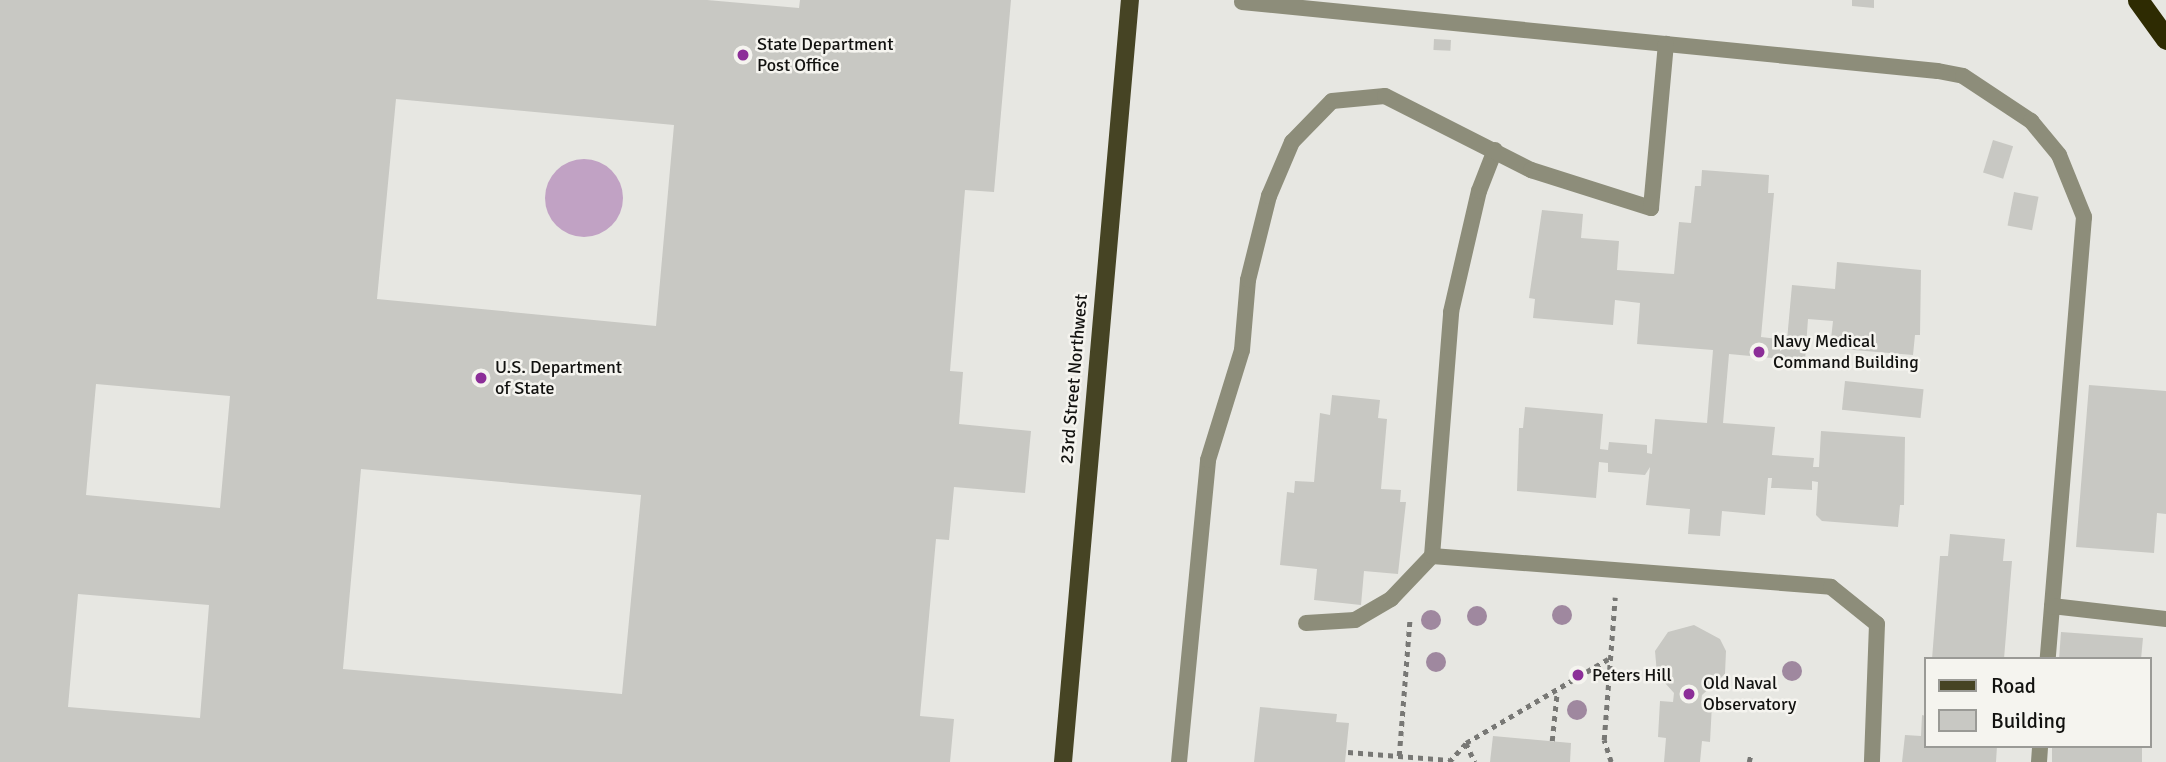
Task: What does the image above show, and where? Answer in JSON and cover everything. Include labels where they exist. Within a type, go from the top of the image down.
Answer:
[{"type":"highway","points":[[2138,0],[2166,38]]},
{"type":"main road","name":"23rd Street Northwest","points":[[1063,762],[1130,0]]},
{"type":"lane","points":[[1242,2],[1963,76],[2031,121],[2059,155],[2084,217],[2048,657]]},
{"type":"lane","points":[[1179,762],[1208,460],[1242,350],[1248,280],[1269,196],[1292,142],[1332,101],[1385,96],[1531,170],[1651,208],[1666,44]]},
{"type":"lane","points":[[1306,622],[1355,620],[1391,599],[1432,556],[1451,312],[1479,191],[1495,150]]},
{"type":"lane","points":[[1432,556],[1831,587],[1858,604],[1877,624],[1872,762]]},
{"type":"lane","points":[[2052,606],[2166,619]]},
{"type":"path","points":[[1611,762],[1604,740],[1617,570]]},
{"type":"path","points":[[1399,756],[1413,576]]},
{"type":"path","points":[[1348,752],[1449,761],[1466,743],[1558,691],[1609,658]]},
{"type":"path","points":[[1552,741],[1558,691]]},
{"type":"path","points":[[1466,743],[1475,762]]},
{"type":"path","points":[[1749,762],[1751,753]]},
{"type":"shaded area","points":[[576,159],[592,159],[606,165],[617,176],[623,190],[623,206],[617,220],[606,231],[592,237],[576,237],[562,231],[551,220],[545,206],[545,190],[551,176],[562,165]]},
{"type":"building","name":"U.S. Department of State","points":[[0,0],[707,0],[799,8],[800,0],[1011,0],[994,192],[965,190],[950,371],[963,372],[959,424],[1031,431],[1025,493],[954,487],[949,540],[936,539],[920,716],[954,719],[950,762],[0,762]],"holes":[[[396,99],[674,125],[656,326],[377,299]],[[96,384],[230,396],[220,508],[86,495]],[[361,469],[641,495],[622,694],[343,669]],[[78,594],[209,605],[200,718],[68,707]]]},
{"type":"building","points":[[1852,0],[1874,0],[1874,8],[1852,6]]},
{"type":"building","points":[[1434,39],[1451,40],[1450,51],[1433,50]]},
{"type":"building","points":[[1993,140],[2013,146],[2003,179],[1983,173]]},
{"type":"building","name":"Navy Medical Command Building","points":[[1702,170],[1769,175],[1768,193],[1774,193],[1761,337],[1787,340],[1792,285],[1835,289],[1837,262],[1921,270],[1920,335],[1915,335],[1913,355],[1830,348],[1833,321],[1808,319],[1805,361],[1729,354],[1723,423],[1775,427],[1772,455],[1814,458],[1813,467],[1819,467],[1821,431],[1905,437],[1904,505],[1900,505],[1898,527],[1822,521],[1816,515],[1818,482],[1812,481],[1812,490],[1771,488],[1772,478],[1768,478],[1765,515],[1722,511],[1720,536],[1688,534],[1690,509],[1646,505],[1650,467],[1645,475],[1608,472],[1608,463],[1599,462],[1596,498],[1517,491],[1519,428],[1523,428],[1525,407],[1603,414],[1600,449],[1608,450],[1609,442],[1647,445],[1647,453],[1652,454],[1655,419],[1707,423],[1713,350],[1637,344],[1640,303],[1615,300],[1613,325],[1533,318],[1535,299],[1529,298],[1542,210],[1583,214],[1581,238],[1619,241],[1617,270],[1674,274],[1679,222],[1691,223],[1695,186],[1701,186]]},
{"type":"building","points":[[2014,192],[2039,197],[2032,230],[2008,225]]},
{"type":"building","points":[[1845,381],[1924,389],[1921,418],[1842,410]]},
{"type":"building","points":[[2089,385],[2166,391],[2166,514],[2157,513],[2154,553],[2076,547]]},
{"type":"building","points":[[1332,395],[1380,400],[1378,418],[1387,419],[1381,489],[1401,490],[1400,502],[1406,502],[1398,574],[1364,571],[1361,605],[1314,600],[1317,569],[1280,565],[1287,492],[1294,493],[1295,481],[1314,482],[1320,413],[1330,415]]},
{"type":"building","points":[[1950,534],[2005,539],[2003,561],[2012,561],[2004,657],[1932,657],[1940,556],[1948,556]]},
{"type":"building","name":"Old Naval Observatory","points":[[1694,625],[1720,639],[1726,651],[1725,674],[1702,695],[1701,703],[1712,704],[1710,742],[1702,741],[1700,762],[1664,762],[1666,738],[1658,737],[1660,701],[1673,702],[1674,693],[1657,674],[1655,651],[1668,632]]},
{"type":"building","points":[[2061,632],[2143,638],[2141,657],[2059,657]]},
{"type":"building","points":[[1260,707],[1337,714],[1336,722],[1349,723],[1345,762],[1254,762]]},
{"type":"building","points":[[1922,715],[1924,748],[1997,748],[1996,762],[1902,762],[1905,735],[1921,736]]},
{"type":"building","points":[[1493,736],[1571,743],[1570,762],[1490,762]]},
{"type":"building","points":[[2052,748],[2142,748],[2142,762],[2052,762]]},
{"type":"place","name":"State Department Post Office","points":[[743,55]]},
{"type":"place","name":"Navy Medical Command Building","points":[[1759,352]]},
{"type":"place","name":"U.S. Department of State","points":[[481,378]]},
{"type":"place","name":"Peters Hill","points":[[1578,675]]},
{"type":"place","name":"Old Naval Observatory","points":[[1689,694]]}]
